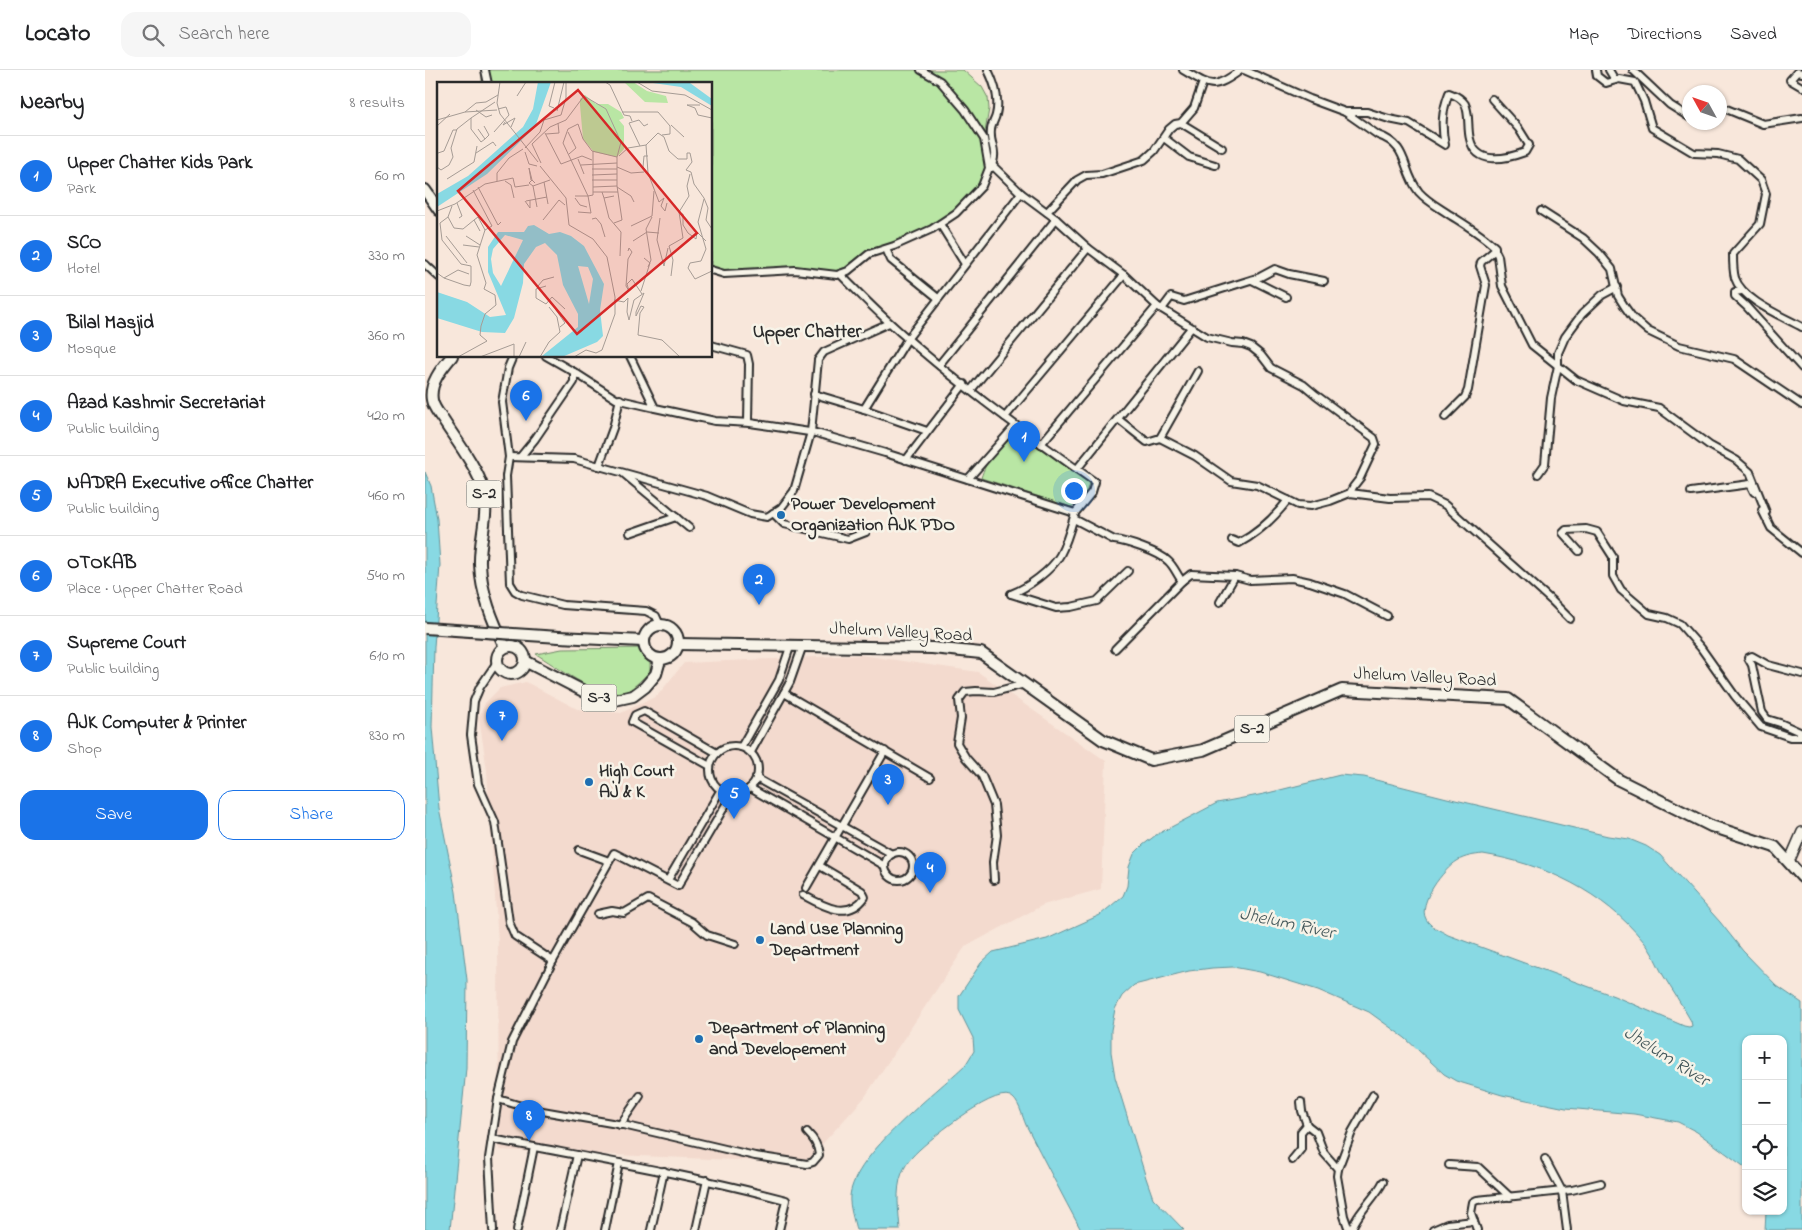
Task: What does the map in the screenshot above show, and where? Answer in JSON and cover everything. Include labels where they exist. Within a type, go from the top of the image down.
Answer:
[{"type":"highway","points":[[425,190],[437,207]]},
{"type":"highway","name":"S-2","points":[[450,358],[440,371],[433,385],[431,400],[475,470],[483,487],[485,528],[480,563],[486,600],[492,619],[505,647]]},
{"type":"highway","points":[[660,625],[671,628],[675,633],[678,644],[669,658],[660,660],[652,658],[648,654],[643,641],[650,629],[660,625]]},
{"type":"highway","points":[[425,628],[643,641]]},
{"type":"highway","name":"Jhelum Valley Road","points":[[678,644],[791,644],[932,648],[981,653],[1103,740],[1151,760],[1203,750],[1341,690],[1507,699],[1619,780],[1711,826],[1775,846],[1802,877]]},
{"type":"highway","points":[[515,646],[525,656],[521,670],[513,674],[501,670],[497,662],[499,653],[505,647],[515,646]]},
{"type":"highway","name":"S-3","points":[[525,661],[589,694],[611,701],[633,696],[645,687],[657,674],[660,660]]},
{"type":"main road","points":[[1789,862],[1802,832]]},
{"type":"street","points":[[713,271],[724,274],[795,270],[840,274],[848,271],[869,254],[886,249],[932,229],[955,213],[982,186],[989,168],[984,140],[965,110],[940,81],[921,70]]},
{"type":"street","points":[[985,178],[992,165],[995,152],[991,131],[996,114],[997,98],[995,84],[988,70]]},
{"type":"street","points":[[1183,70],[1203,82],[1214,85],[1223,83],[1243,70],[1345,112],[1399,148],[1413,183],[1420,193],[1432,204],[1482,235],[1495,247],[1502,286],[1532,345],[1581,382],[1625,401],[1659,408],[1709,445],[1736,460],[1750,472],[1767,512],[1764,514]]},
{"type":"street","points":[[1596,70],[1597,76],[1606,83],[1615,80],[1635,82],[1644,101],[1652,128],[1694,153],[1718,154],[1738,159],[1761,180],[1767,194],[1760,224],[1733,254],[1735,277],[1741,291],[1802,328]]},
{"type":"street","points":[[1609,70],[1615,80]]},
{"type":"street","points":[[1633,70],[1670,105],[1682,113]]},
{"type":"street","points":[[1802,72],[1797,72],[1789,80],[1802,87]]},
{"type":"street","points":[[1047,212],[1077,180],[1086,174],[1102,174],[1145,160],[1175,124],[1181,123],[1194,108],[1203,82]]},
{"type":"street","points":[[1345,112],[1367,112],[1409,123],[1445,145],[1442,120],[1444,105],[1449,93],[1457,96],[1465,104],[1470,139],[1474,150],[1487,158],[1501,159],[1525,152],[1529,144],[1519,129],[1493,100]]},
{"type":"street","points":[[1727,109],[1763,124],[1802,118]]},
{"type":"street","points":[[1181,123],[1222,148]]},
{"type":"street","points":[[1163,138],[1189,157],[1215,165]]},
{"type":"street","points":[[992,165],[1021,193],[1056,219],[1160,307],[1207,337],[1251,347],[1261,355],[1271,368],[1304,385],[1374,438],[1376,444],[1361,478],[1353,487],[1351,493]]},
{"type":"street","points":[[864,409],[908,338],[1021,193]]},
{"type":"street","points":[[1541,211],[1583,238],[1599,254],[1612,269],[1618,296],[1633,318],[1648,330],[1679,346],[1734,359],[1802,405]]},
{"type":"street","points":[[939,364],[1056,219]]},
{"type":"street","points":[[939,224],[965,264]]},
{"type":"street","points":[[971,390],[1088,248]]},
{"type":"street","points":[[886,249],[891,260],[939,298]]},
{"type":"street","points":[[1445,417],[1465,397],[1468,390],[1486,284],[1480,266],[1481,262],[1495,250]]},
{"type":"street","points":[[425,264],[437,275]]},
{"type":"street","points":[[1041,444],[1160,307],[1171,297],[1184,301],[1252,280],[1275,269],[1289,274],[1324,281]]},
{"type":"street","points":[[840,274],[889,322],[1015,426],[1095,482],[1092,492],[1075,516],[1060,556],[1044,573],[1019,591],[1011,594],[1056,608],[1071,608],[1097,601],[1127,571]]},
{"type":"street","points":[[1005,417],[1124,275]]},
{"type":"street","points":[[1252,280],[1286,297]]},
{"type":"street","points":[[1538,474],[1545,464],[1551,398],[1558,366],[1558,353],[1565,336],[1582,314],[1602,296],[1617,287]]},
{"type":"street","points":[[1741,291],[1735,292],[1735,296],[1802,368]]},
{"type":"street","points":[[509,457],[574,459],[707,496],[750,514],[767,517],[781,508],[794,491],[811,432],[818,360],[825,352],[889,322]]},
{"type":"street","points":[[1077,469],[1191,328]]},
{"type":"street","points":[[713,346],[747,355],[749,364],[748,422]]},
{"type":"street","points":[[512,358],[508,368],[502,402],[509,457],[506,476],[510,584],[515,591],[523,595],[563,605],[646,611],[656,616],[660,625]]},
{"type":"street","points":[[550,358],[620,400],[715,421],[748,422],[811,432],[968,479],[1075,516],[1114,540],[1158,555],[1168,561],[1181,581]]},
{"type":"street","points":[[631,358],[655,408]]},
{"type":"street","points":[[1118,419],[1147,442],[1160,438],[1198,371]]},
{"type":"street","points":[[521,456],[535,440],[574,382],[574,372]]},
{"type":"street","points":[[906,460],[964,384]]},
{"type":"street","points":[[814,394],[927,431]]},
{"type":"street","points":[[599,466],[613,428],[620,400]]},
{"type":"street","points":[[968,479],[1015,426]]},
{"type":"street","points":[[1160,438],[1195,456],[1231,481],[1257,484],[1297,505],[1311,506],[1351,493],[1390,498],[1428,497],[1445,504],[1570,619]]},
{"type":"street","points":[[621,472],[689,528]]},
{"type":"street","points":[[1691,492],[1750,484],[1771,528],[1802,553]]},
{"type":"street","points":[[1231,540],[1239,543],[1254,535],[1275,517],[1288,500]]},
{"type":"street","points":[[773,513],[784,524],[848,539],[866,532]]},
{"type":"street","points":[[630,533],[676,517]]},
{"type":"street","points":[[1579,551],[1563,533],[1566,530],[1586,529],[1597,532],[1613,558],[1613,576],[1621,590],[1649,614],[1667,618],[1680,624],[1701,648],[1735,696],[1761,727],[1790,737],[1802,737]]},
{"type":"street","points":[[1115,648],[1181,581],[1191,574],[1235,576],[1250,580],[1292,578],[1311,582],[1345,594],[1387,616]]},
{"type":"street","points":[[1220,602],[1235,576]]},
{"type":"street","points":[[741,747],[779,680],[791,644]]},
{"type":"street","points":[[751,752],[790,682],[803,645]]},
{"type":"street","points":[[1802,674],[1768,665],[1752,656],[1747,658],[1752,665],[1761,712],[1767,719],[1802,733]]},
{"type":"street","points":[[497,662],[479,687],[474,701],[471,735],[478,784],[495,822],[509,922],[515,936],[553,961]]},
{"type":"street","points":[[994,880],[993,862],[997,835],[994,805],[982,776],[966,758],[957,744],[961,718],[959,700],[965,692],[976,690],[994,692],[1025,684]]},
{"type":"street","points":[[784,693],[931,778]]},
{"type":"street","points":[[710,766],[632,722],[635,716],[644,711],[717,753]]},
{"type":"street","points":[[728,747],[741,747],[751,752],[755,759],[758,766],[757,778],[744,793],[731,794],[720,791],[714,785],[711,778],[710,766],[717,753],[728,747]]},
{"type":"street","points":[[806,888],[837,838],[885,751]]},
{"type":"street","points":[[757,778],[892,854],[901,853],[909,856],[913,864],[911,873],[905,879],[895,880],[888,875],[885,866],[886,861],[892,854]]},
{"type":"street","points":[[750,788],[885,866]]},
{"type":"street","points":[[668,880],[720,791]]},
{"type":"street","points":[[493,1230],[489,1158],[498,1099],[512,1042],[553,961],[614,853],[678,886],[731,794]]},
{"type":"street","points":[[579,850],[609,861]]},
{"type":"street","points":[[803,895],[834,909],[841,910],[848,910],[859,906],[865,897],[862,891],[820,866]]},
{"type":"street","points":[[598,914],[611,911],[624,913],[648,899],[686,918],[707,935],[735,944]]},
{"type":"street","points":[[1351,1230],[1344,1216],[1337,1176],[1338,1169],[1352,1132],[1373,1095]]},
{"type":"street","points":[[620,1125],[640,1096]]},
{"type":"street","points":[[498,1099],[531,1108],[620,1125],[755,1156],[807,1164],[813,1162],[819,1155],[818,1147],[807,1132]]},
{"type":"street","points":[[1301,1102],[1307,1125],[1316,1132],[1324,1153],[1338,1169]]},
{"type":"street","points":[[1293,1160],[1301,1149],[1301,1132],[1307,1125]]},
{"type":"street","points":[[492,1138],[707,1180],[786,1200],[779,1230]]},
{"type":"street","points":[[517,1230],[534,1147]]},
{"type":"street","points":[[560,1230],[577,1155]]},
{"type":"street","points":[[1545,1159],[1563,1191],[1567,1230]]},
{"type":"street","points":[[605,1230],[619,1163]]},
{"type":"street","points":[[1449,1165],[1479,1167],[1509,1197]]},
{"type":"street","points":[[651,1230],[663,1171]]},
{"type":"street","points":[[696,1230],[707,1180]]},
{"type":"street","points":[[1351,1230],[1383,1182]]},
{"type":"street","points":[[1477,1230],[1471,1213],[1473,1202],[1484,1198],[1563,1191],[1601,1183]]},
{"type":"street","points":[[1433,1230],[1447,1224],[1475,1221]]},
{"type":"shaded area","points":[[861,655],[978,672],[1106,761],[1101,889],[1043,905],[965,947],[864,1098],[805,1163],[499,1150],[498,943],[487,771],[479,717],[485,703],[500,688],[526,682],[577,709],[621,713],[657,696],[684,663]]},
{"type":"green space","points":[[482,70],[963,70],[982,87],[988,98],[989,109],[985,132],[989,150],[989,168],[982,186],[956,213],[932,229],[869,254],[837,275],[795,270],[724,274],[713,269],[713,82],[482,82]]},
{"type":"green space","points":[[1018,433],[1089,482],[1085,494],[1078,503],[1071,507],[981,478],[986,465],[995,451],[1005,440]]},
{"type":"green space","points":[[650,648],[650,671],[632,688],[619,694],[610,694],[589,686],[536,654],[562,649]]},
{"type":"water","points":[[425,472],[431,486],[437,519],[440,565],[434,647],[432,727],[439,808],[456,892],[467,980],[466,1068],[450,1230],[425,1230]]},
{"type":"water","name":"Jhelum River","points":[[1340,775],[1364,777],[1608,836],[1629,839],[1646,846],[1660,855],[1720,922],[1743,951],[1777,986],[1802,1003],[1802,1230],[1765,1230],[1766,1215],[1787,1215],[1787,1035],[1742,1035],[1742,1165],[1697,1132],[1678,1122],[1634,1114],[1566,1108],[1502,1095],[1456,1081],[1444,1074],[1405,1038],[1369,1012],[1318,990],[1260,972],[1233,967],[1189,971],[1134,985],[1122,996],[1115,1009],[1111,1030],[1111,1052],[1115,1077],[1153,1198],[1184,1230],[1081,1230],[1026,1125],[1018,1105],[1010,1096],[1001,1096],[989,1100],[959,1118],[930,1140],[909,1160],[902,1173],[899,1187],[900,1230],[856,1230],[850,1196],[855,1179],[866,1162],[898,1125],[966,1064],[974,1051],[973,1038],[959,1010],[959,996],[981,963],[993,952],[1047,939],[1100,915],[1123,896],[1127,886],[1129,867],[1134,854],[1143,845],[1156,835],[1217,803],[1264,794]],"holes":[[[1483,854],[1529,865],[1572,883],[1592,895],[1628,924],[1650,949],[1663,975],[1691,1021],[1692,1026],[1684,1026],[1614,996],[1448,935],[1433,926],[1426,919],[1424,912],[1428,896],[1445,871],[1457,861]]]},
{"type":"place","name":"OTOKAB","points":[[526,421]]},
{"type":"place","name":"Upper Chatter Kids Park","points":[[1024,462]]},
{"type":"place","name":"Power Development Organization AJK PDO","points":[[781,515]]},
{"type":"place","name":"SCO","points":[[759,605]]},
{"type":"place","name":"Supreme Court","points":[[502,741]]},
{"type":"place","name":"High Court AJ & K","points":[[589,782]]},
{"type":"place","name":"Bilal Masjid","points":[[888,805]]},
{"type":"place","name":"NADRA Executive office Chatter","points":[[734,819]]},
{"type":"place","name":"Azad Kashmir Secretariat","points":[[930,893]]},
{"type":"place","name":"Land Use Planning Department","points":[[760,940]]},
{"type":"place","name":"Department of Planning and Developement","points":[[699,1039]]},
{"type":"place","name":"AJK Computer & Printer","points":[[529,1141]]},
{"type":"district","name":"Upper Chatter","points":[[807,332]]}]
